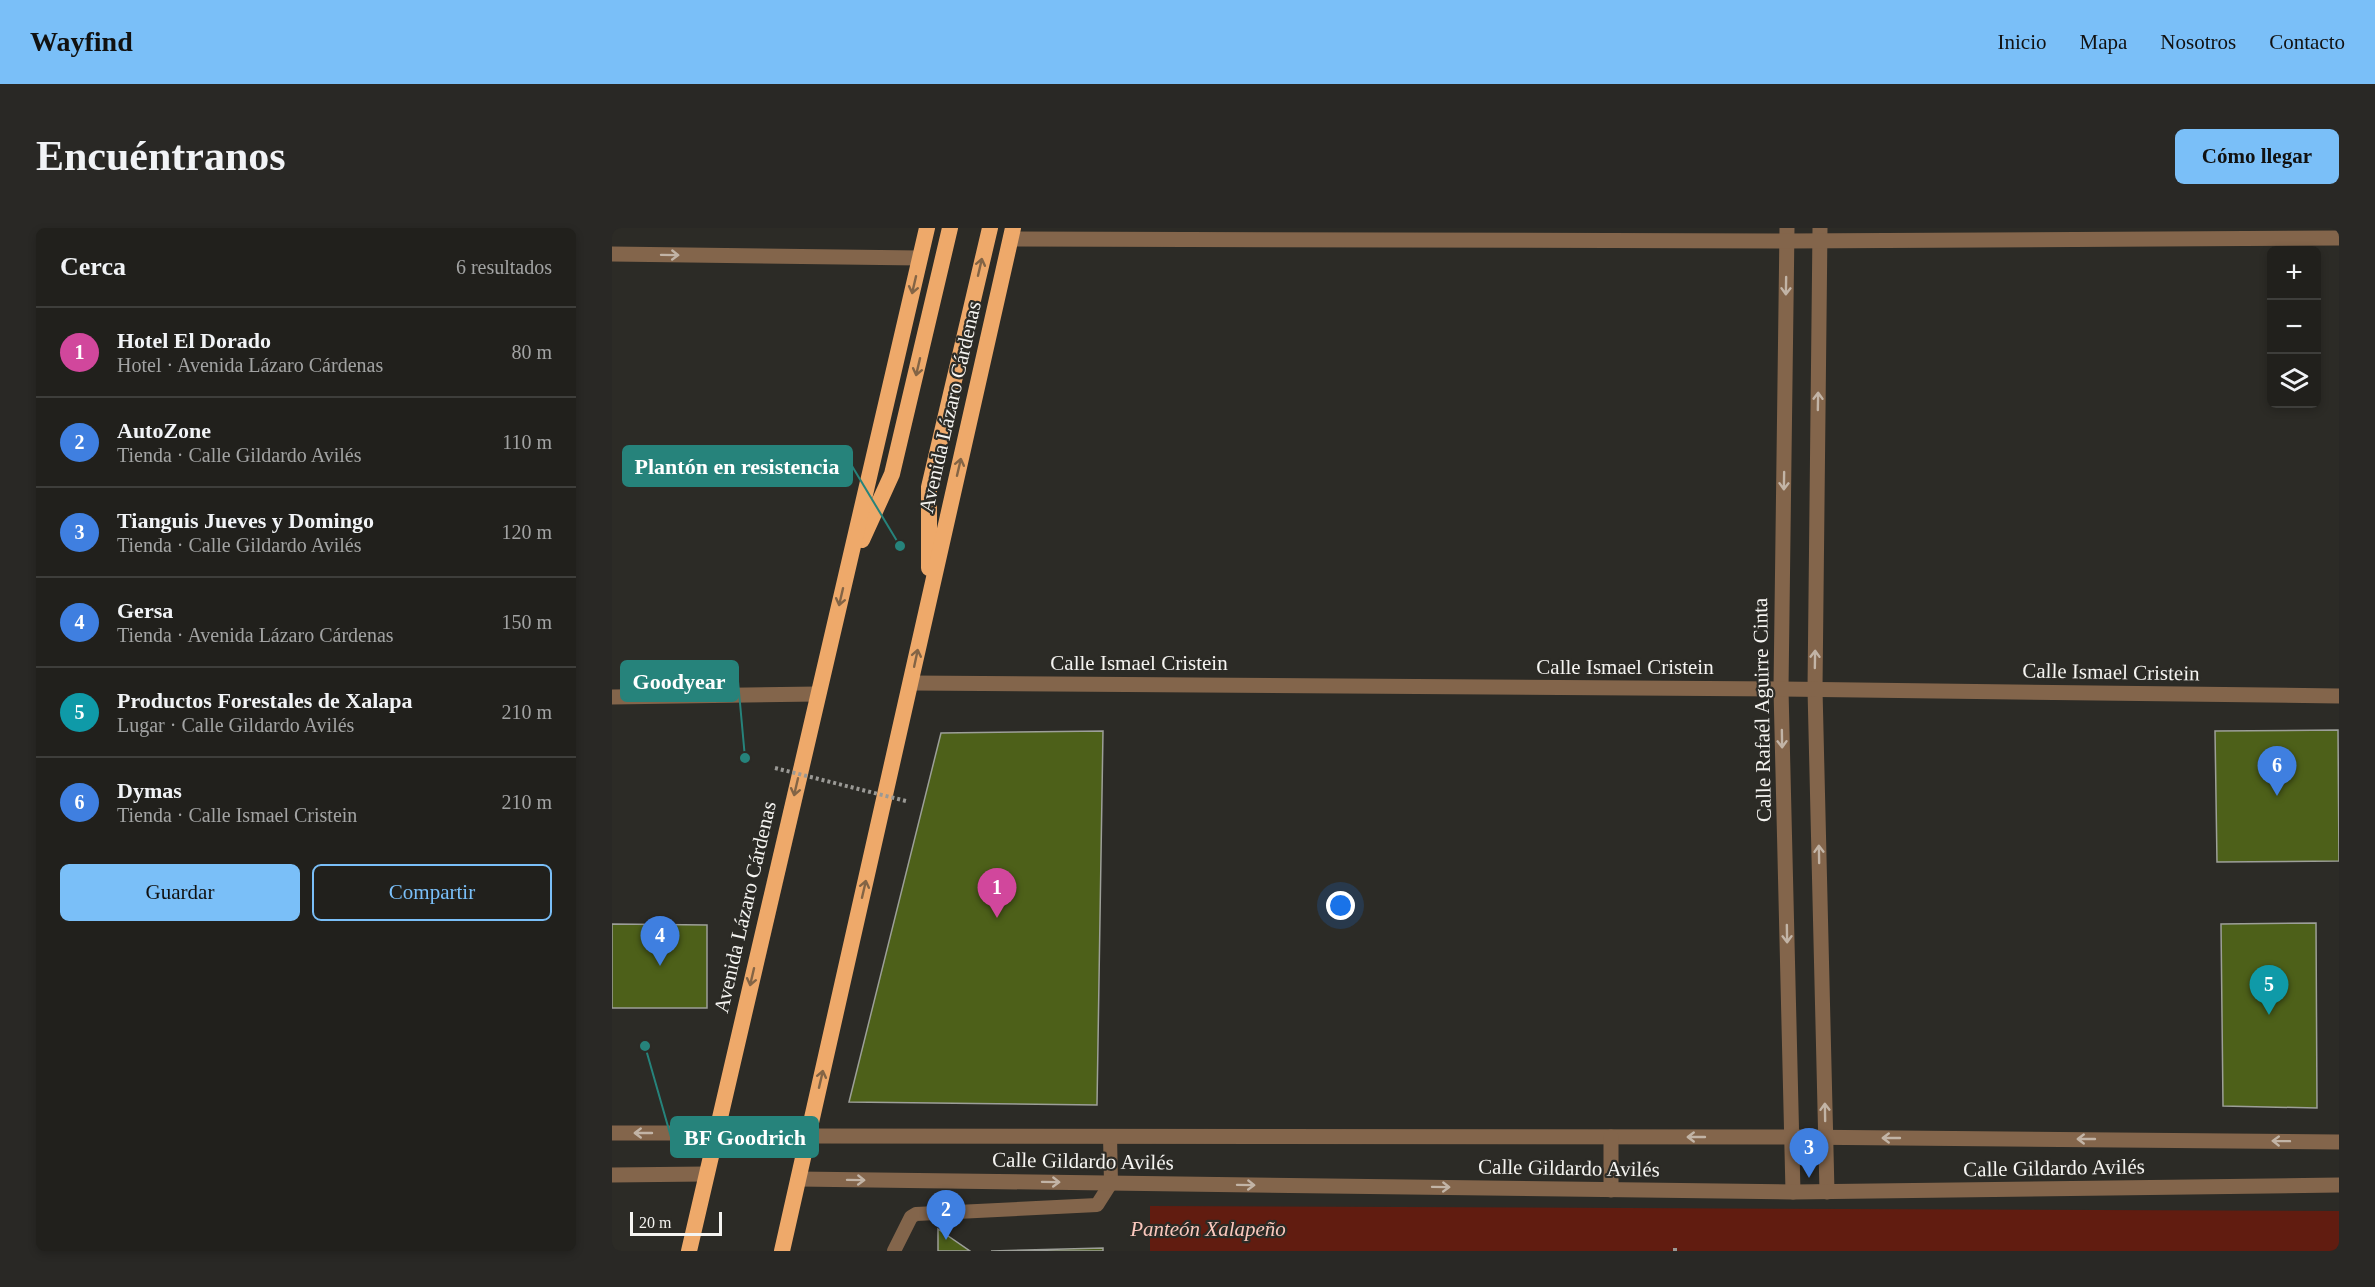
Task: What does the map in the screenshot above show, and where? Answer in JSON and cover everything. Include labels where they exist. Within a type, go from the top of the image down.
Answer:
[{"type":"highway","name":"Avenida Lázaro Cárdenas","points":[[689,1251],[927,228]]},
{"type":"highway","name":"Avenida Lázaro Cárdenas","points":[[846,574],[892,474],[950,228]]},
{"type":"highway","name":"Avenida Lázaro Cárdenas","points":[[930,596],[929,487],[990,228]]},
{"type":"highway","name":"Avenida Lázaro Cárdenas","points":[[782,1251],[1012,233]]},
{"type":"street","points":[[1012,233],[1819,234],[2339,238]]},
{"type":"street","name":"Calle Rafaél Aguirre Cinta","points":[[1787,234],[1781,689],[1793,1192]]},
{"type":"street","points":[[1819,234],[1815,689],[1827,1192]]},
{"type":"street","points":[[612,254],[920,258]]},
{"type":"street","name":"Calle Ismael Cristein","points":[[911,683],[1815,689],[2339,696]]},
{"type":"street","points":[[612,698],[818,694]]},
{"type":"street","points":[[612,1133],[716,1133]]},
{"type":"street","name":"Calle Gildardo Avilés","points":[[808,1136],[1826,1137],[2339,1142]]},
{"type":"street","points":[[1611,1137],[1611,1190]]},
{"type":"street","points":[[612,1175],[706,1174]]},
{"type":"street","name":"Calle Gildardo Avilés","points":[[798,1179],[1793,1192],[2339,1185]]},
{"type":"lane","points":[[894,1251],[911,1217],[916,1214],[1097,1205],[1111,1183],[1110,1136]]},
{"type":"path","points":[[775,768],[906,801]]},
{"type":"green space","name":"Panteón Xalapeño","points":[[1150,1206],[2339,1211],[2339,1251],[1150,1251]]},
{"type":"building","points":[[2338,730],[2339,861],[2217,862],[2215,731]]},
{"type":"building","points":[[1103,731],[1097,1105],[849,1102],[941,733]]},
{"type":"building","points":[[2316,923],[2317,1108],[2223,1106],[2221,924]]},
{"type":"building","points":[[612,924],[707,925],[707,1008],[612,1008]]},
{"type":"building","points":[[938,1229],[970,1251],[938,1251]]},
{"type":"building","points":[[1103,1248],[1103,1251],[991,1251]]},
{"type":"place","name":"Plantón en resistencia","points":[[900,546]]},
{"type":"place","name":"Goodyear","points":[[745,758]]},
{"type":"place","name":"Dymas","points":[[2277,796]]},
{"type":"place","name":"Hotel El Dorado","points":[[997,918]]},
{"type":"place","name":"Gersa","points":[[660,966]]},
{"type":"place","name":"Productos Forestales de Xalapa","points":[[2269,1015]]},
{"type":"place","name":"BF Goodrich","points":[[645,1046]]},
{"type":"place","name":"Tianguis Jueves y Domingo","points":[[1809,1178]]},
{"type":"place","name":"AutoZone","points":[[946,1240]]}]
